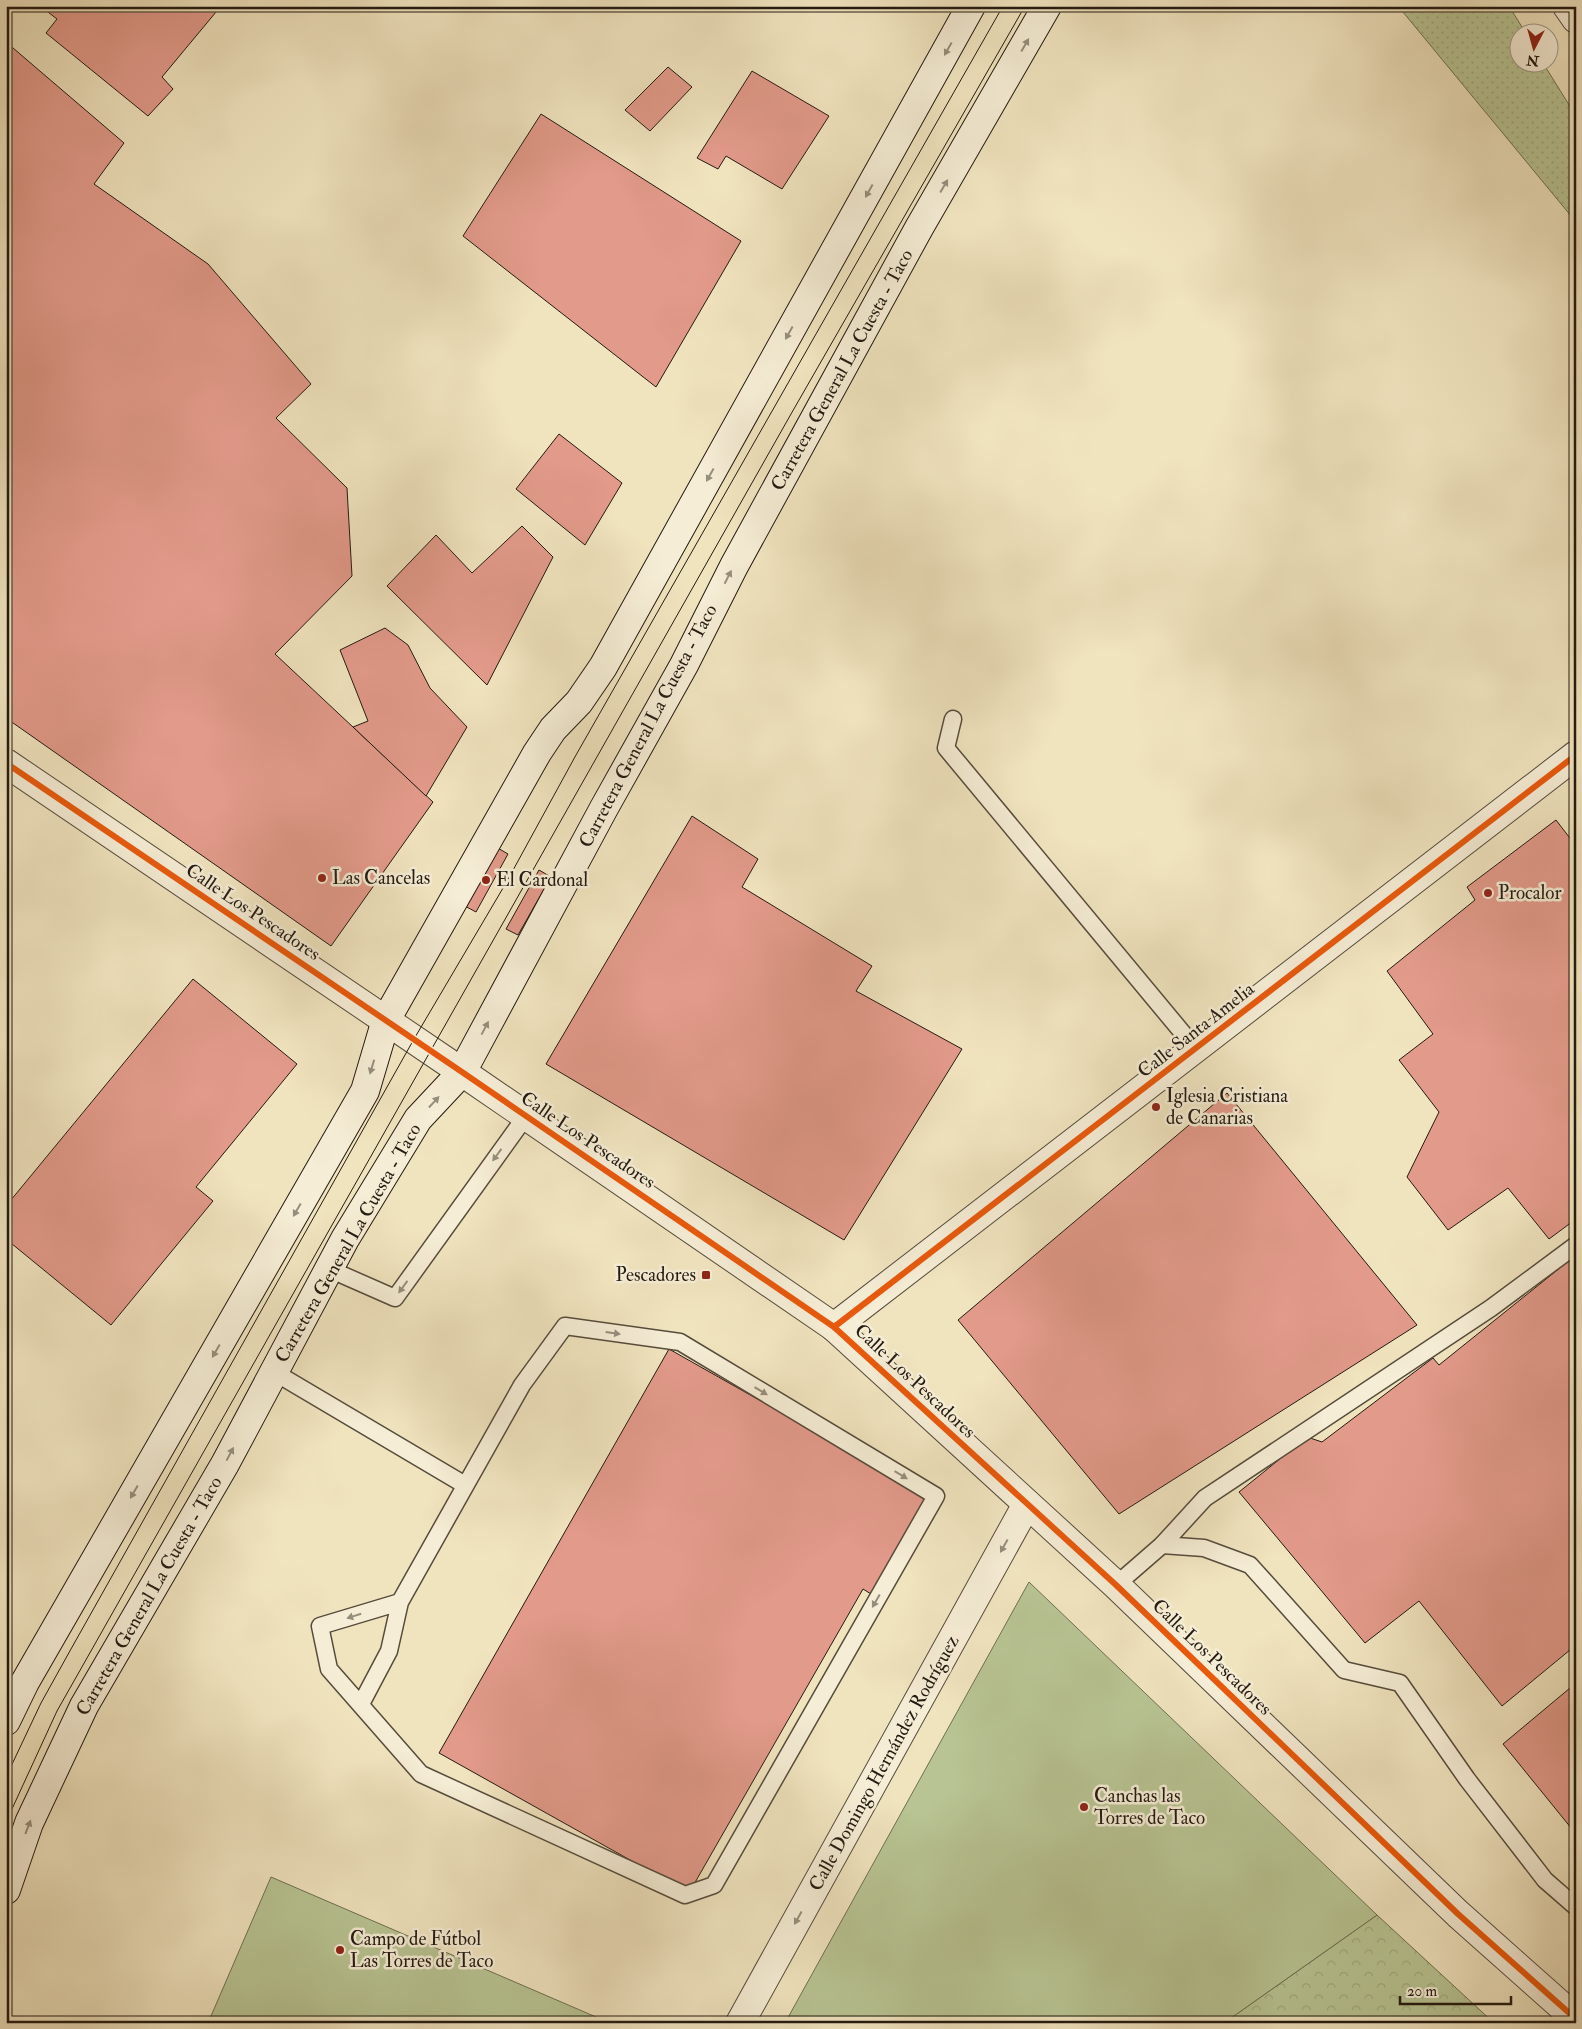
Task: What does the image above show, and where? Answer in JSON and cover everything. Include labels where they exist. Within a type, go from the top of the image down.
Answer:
[{"type":"main road","points":[[6,1721],[25,1682],[365,1091],[386,1020],[537,753],[553,729],[579,702],[603,668],[971,6]]},
{"type":"main road","name":"Carretera General La Cuesta - Taco","points":[[6,1890],[30,1823],[84,1706],[225,1464],[345,1239],[418,1119],[462,1072],[604,808],[684,665],[734,566],[919,228],[1047,6]]},
{"type":"main road","points":[[1567,6],[1576,19]]},
{"type":"main road","name":"Calle Santa Amelia","points":[[834,1327],[1576,755]]},
{"type":"main road","name":"Calle Los Pescadores","points":[[6,763],[386,1020],[834,1327],[1116,1585],[1458,1914],[1576,2019]]},
{"type":"main road","name":"Calle Domingo Hernández Rodríguez","points":[[740,2023],[1027,1504]]},
{"type":"lane","points":[[953,719],[946,748],[1196,1049]]},
{"type":"lane","points":[[329,1269],[395,1298],[526,1116]]},
{"type":"lane","points":[[1116,1585],[1162,1545],[1205,1498],[1491,1308],[1576,1245]]},
{"type":"lane","points":[[361,1704],[389,1651],[400,1602],[522,1385],[565,1326],[680,1342],[936,1496],[714,1885],[685,1895],[421,1774],[330,1669],[320,1626],[400,1602]]},
{"type":"lane","points":[[274,1372],[465,1484]]},
{"type":"lane","points":[[1162,1545],[1204,1548],[1250,1565],[1344,1670],[1400,1683],[1466,1779],[1545,1880],[1576,1907]]},
{"type":"green space","points":[[1398,6],[1509,6],[1519,22],[1510,22],[1510,72],[1549,72],[1576,116],[1576,222]]},
{"type":"green space","name":"Canchas las Torres de Taco","points":[[1029,1582],[1377,1915],[1224,2023],[785,2023]]},
{"type":"green space","name":"Campo de Fútbol Las Torres de Taco","points":[[271,1877],[610,2023],[208,2023]]},
{"type":"green space","points":[[1377,1915],[1494,2023],[1224,2023]]},
{"type":"building","points":[[40,6],[221,6],[162,77],[173,89],[148,116],[46,33],[57,19]]},
{"type":"building","points":[[6,42],[124,143],[94,184],[208,264],[311,384],[276,418],[347,488],[352,576],[275,654],[433,802],[331,946],[6,718]]},
{"type":"building","points":[[668,67],[692,87],[650,131],[625,110]]},
{"type":"building","points":[[752,71],[829,116],[782,189],[726,156],[718,169],[697,158]]},
{"type":"building","points":[[541,114],[741,241],[656,387],[463,236]]},
{"type":"building","points":[[559,434],[622,483],[585,545],[516,489]]},
{"type":"building","points":[[522,526],[553,557],[487,685],[387,586],[436,535],[472,573]]},
{"type":"building","points":[[385,628],[408,645],[430,688],[467,727],[426,796],[353,727],[368,721],[340,650]]},
{"type":"building","points":[[692,816],[758,859],[742,887],[872,966],[856,991],[962,1049],[844,1240],[546,1064]]},
{"type":"building","points":[[1556,820],[1576,846],[1576,1219],[1549,1239],[1508,1188],[1448,1230],[1407,1177],[1439,1112],[1399,1060],[1433,1034],[1387,971],[1475,900],[1467,887]]},
{"type":"building","name":"El Cardonal","points":[[496,847],[508,854],[476,912],[463,905]]},
{"type":"building","name":"El Cardonal","points":[[539,870],[551,877],[518,935],[506,929]]},
{"type":"building","points":[[193,979],[297,1064],[196,1187],[213,1201],[111,1325],[6,1239],[6,1206]]},
{"type":"building","points":[[1227,1093],[1417,1325],[1119,1514],[958,1320]]},
{"type":"building","points":[[1576,1255],[1576,1645],[1502,1706],[1419,1601],[1365,1643],[1239,1492],[1307,1437],[1322,1442],[1433,1358],[1439,1365]]},
{"type":"building","points":[[669,1349],[927,1495],[871,1594],[863,1589],[689,1893],[439,1753]]},
{"type":"building","points":[[1576,1683],[1576,1834],[1503,1744]]},
{"type":"tram line","points":[[6,1777],[41,1703],[414,1039],[506,883],[576,755],[1003,6]]},
{"type":"tram line","points":[[6,1822],[57,1711],[791,414],[1025,6]]},
{"type":"cycle path","points":[[834,1327],[1576,755]]},
{"type":"cycle path","points":[[6,763],[834,1327],[1116,1585],[1458,1914],[1576,2019]]},
{"type":"place","name":"Las Cancelas","points":[[322,878]]},
{"type":"place","name":"El Cardonal","points":[[486,880]]},
{"type":"place","name":"Procalor","points":[[1488,893]]},
{"type":"place","name":"Iglesia Cristiana de Canarias","points":[[1156,1107]]},
{"type":"place","name":"Pescadores","points":[[706,1275]]},
{"type":"place","name":"Canchas las Torres de Taco","points":[[1084,1807]]},
{"type":"place","name":"Campo de Fútbol Las Torres de Taco","points":[[340,1950]]}]
